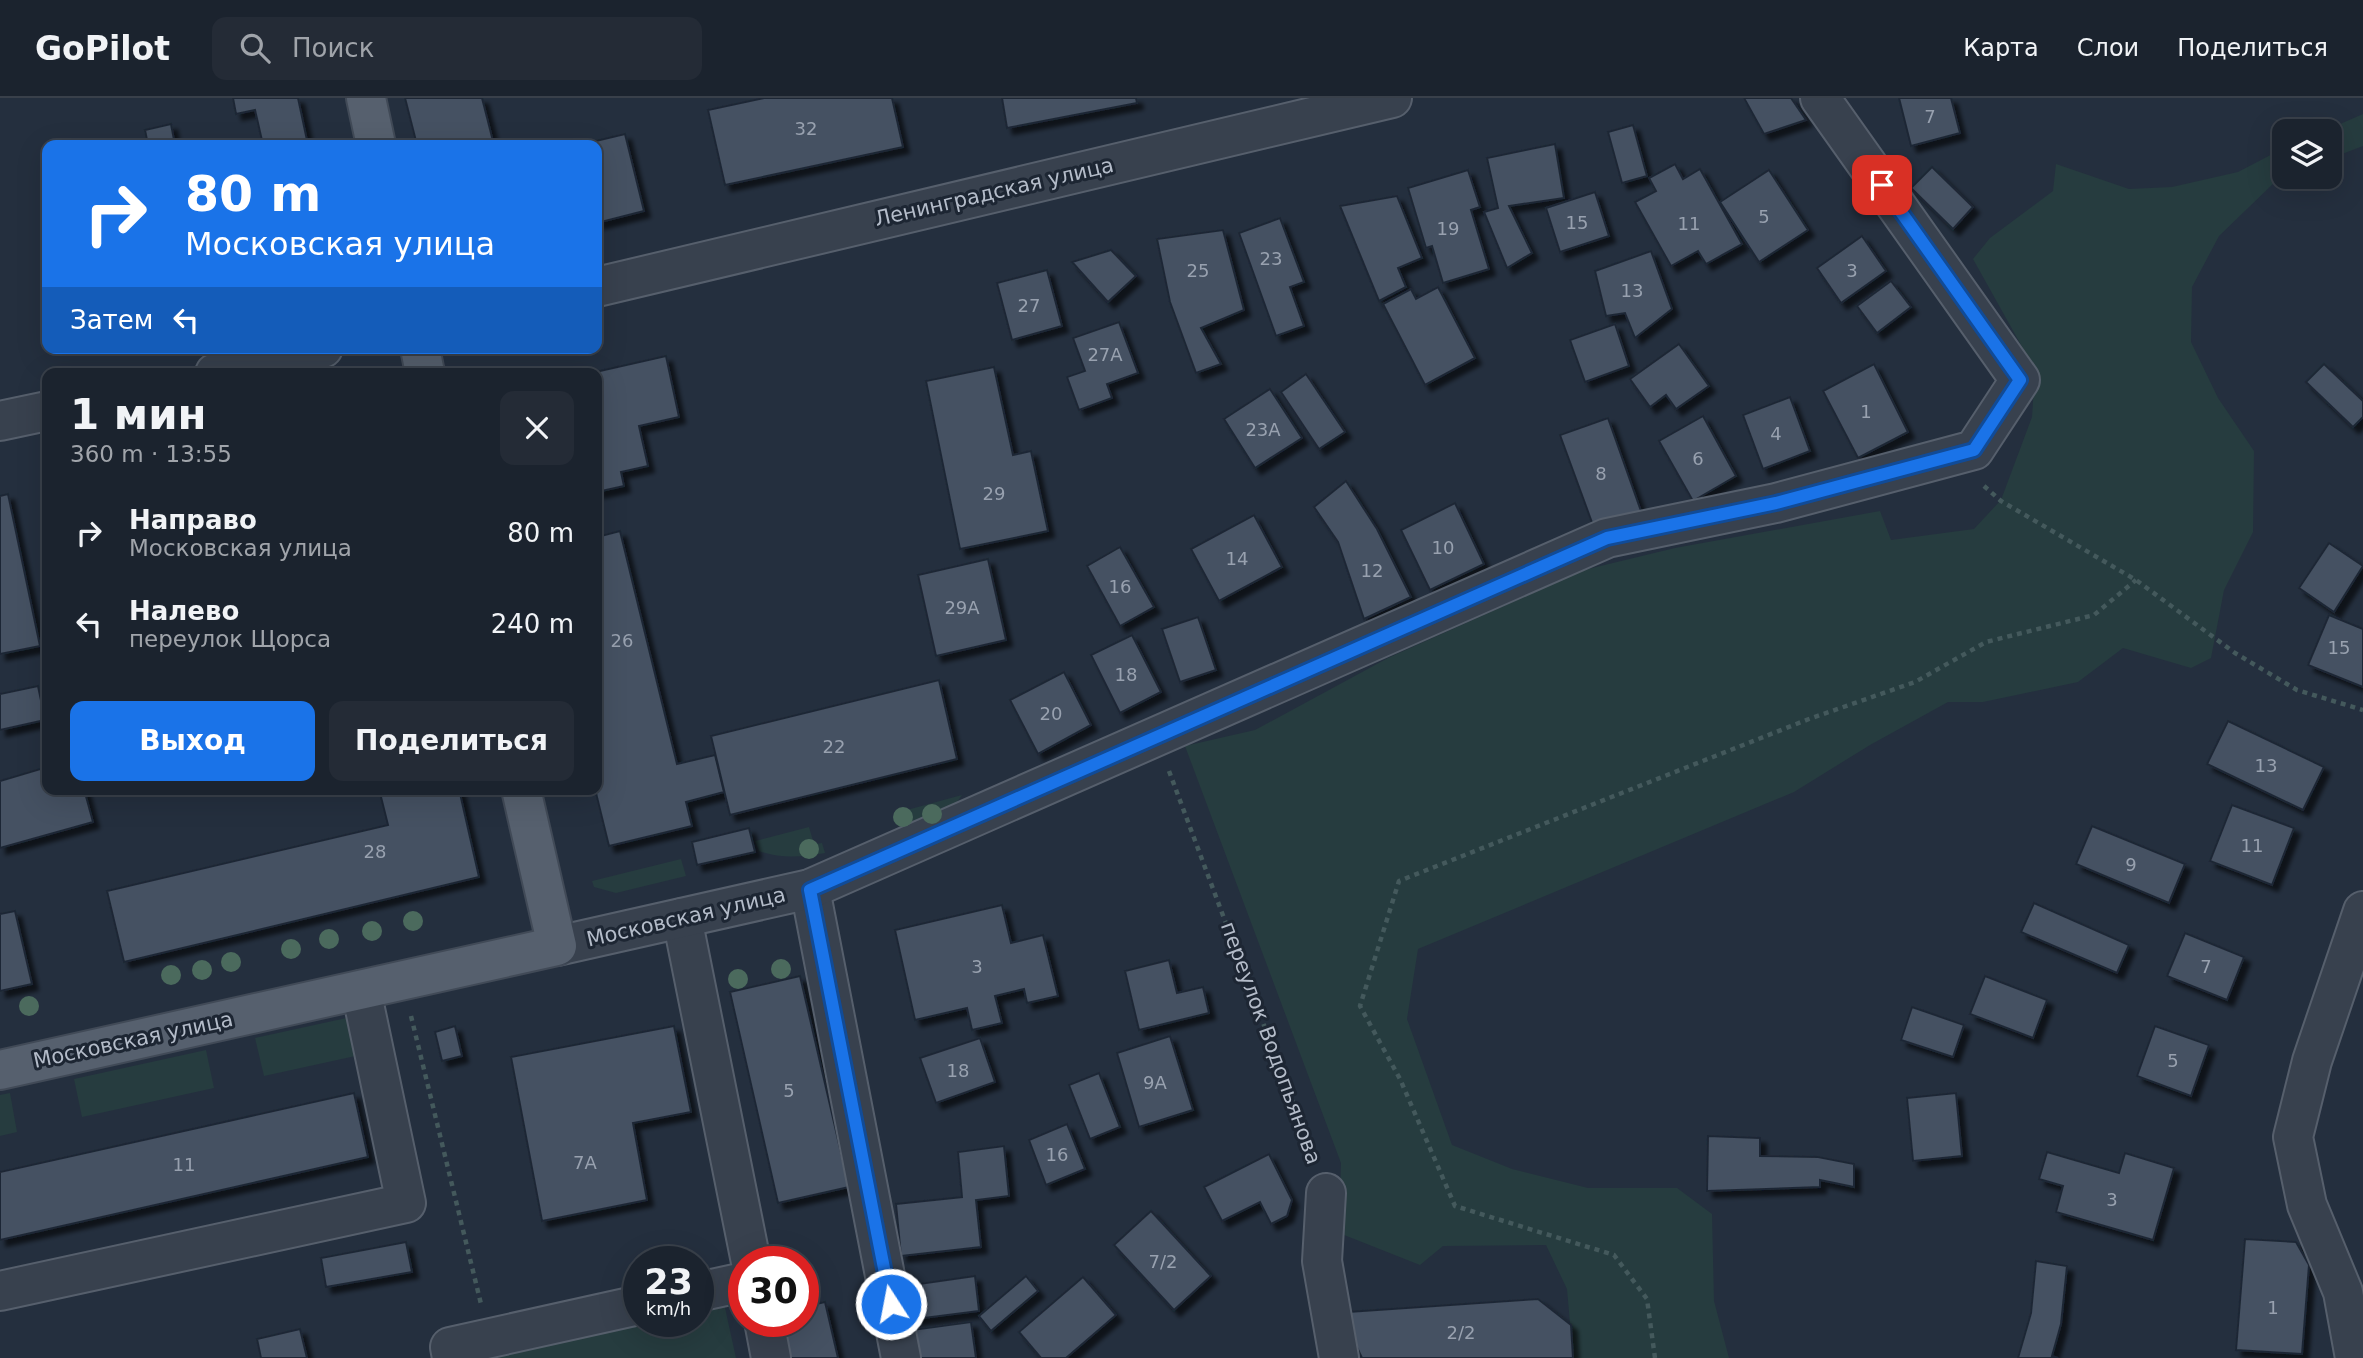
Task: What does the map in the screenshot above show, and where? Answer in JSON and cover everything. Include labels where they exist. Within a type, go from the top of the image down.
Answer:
[{"type":"main road","points":[[366,98],[375,140]]},
{"type":"main road","points":[[521,795],[557,946]]},
{"type":"main road","name":"Московская улица","points":[[0,1070],[557,946]]},
{"type":"street","name":"Ленинградская улица","points":[[602,286],[1392,98]]},
{"type":"street","name":"Московская улица","points":[[557,946],[810,890],[1607,538],[1776,503],[1974,450],[2020,380],[1820,98]]},
{"type":"street","points":[[237,368],[297,354]]},
{"type":"street","points":[[0,421],[42,412]]},
{"type":"street","points":[[810,890],[901,1358]]},
{"type":"street","points":[[2355,1358],[2343,1292],[2307,1205],[2293,1137],[2312,1061],[2363,911]]},
{"type":"street","points":[[682,918],[748,1246]]},
{"type":"street","points":[[0,1291],[406,1203],[361,990]]},
{"type":"street","points":[[1326,1193],[1322,1261],[1339,1358]]},
{"type":"street","points":[[452,1358],[450,1347],[623,1309]]},
{"type":"street","points":[[767,1337],[771,1358]]},
{"type":"path","points":[[1949,456],[2001,500],[2136,580],[2235,653],[2297,690],[2363,710]]},
{"type":"path","points":[[1654,1358],[1647,1299],[1614,1255],[1455,1206],[1400,1079],[1360,1006],[1399,881],[1809,719],[1915,682],[1986,642],[2094,615],[2136,580]]},
{"type":"path","name":"переулок Водопьянова","points":[[1156,737],[1326,1193]]},
{"type":"path","points":[[420,1055],[490,1338]]},
{"type":"green space","points":[[2363,114],[2363,146],[2342,154],[2342,123]]},
{"type":"green space","points":[[2272,154],[2272,185],[2219,236],[2192,287],[2191,342],[2218,398],[2254,451],[2253,532],[2224,590],[2211,658],[2191,668],[2123,648],[2078,682],[1983,702],[1948,702],[1870,745],[1794,792],[1418,949],[1407,1019],[1452,1145],[1512,1169],[1588,1188],[1677,1188],[1712,1214],[1714,1301],[1729,1358],[1573,1358],[1567,1289],[1546,1245],[1443,1246],[1420,1265],[1339,1233],[1341,1163],[1185,746],[1255,730],[1388,658],[1584,570],[1675,548],[1880,511],[1891,540],[1974,529],[2001,500],[2032,417],[2035,370],[1973,259],[1990,238],[2053,191],[2056,164],[2129,189],[2172,187],[2238,172]]},
{"type":"green space","points":[[962,795],[947,816],[901,837],[896,813]]},
{"type":"green space","points":[[809,827],[814,844],[822,843],[825,853],[775,855],[759,851],[755,841]]},
{"type":"green space","points":[[681,859],[686,876],[616,893],[594,887],[592,881]]},
{"type":"green space","points":[[351,1017],[360,1055],[264,1076],[255,1038]]},
{"type":"green space","points":[[206,1050],[214,1088],[82,1117],[74,1079]]},
{"type":"green space","points":[[10,1093],[17,1132],[0,1136],[0,1095]]},
{"type":"green space","points":[[722,1294],[728,1321],[728,1337],[731,1337],[736,1358],[463,1358],[623,1324],[623,1337],[714,1337],[714,1296]]},
{"type":"building","points":[[233,98],[298,98],[307,140],[262,140],[255,110],[236,114]]},
{"type":"building","points":[[405,98],[482,98],[493,140],[416,140]]},
{"type":"building","points":[[764,98],[892,98],[903,147],[725,185],[708,110]]},
{"type":"building","points":[[1002,98],[1136,98],[1137,103],[1007,128]]},
{"type":"building","points":[[1744,98],[1791,98],[1806,120],[1764,134]]},
{"type":"building","points":[[1899,98],[1951,98],[1960,133],[1911,146]]},
{"type":"building","points":[[171,124],[174,140],[147,140],[145,130]]},
{"type":"building","points":[[1633,125],[1647,176],[1622,183],[1608,132]]},
{"type":"building","points":[[625,134],[644,211],[602,222],[600,140]]},
{"type":"building","points":[[1555,144],[1564,198],[1509,206],[1532,253],[1507,268],[1484,212],[1498,208],[1487,158]]},
{"type":"building","points":[[1675,164],[1683,179],[1700,169],[1742,244],[1706,264],[1698,251],[1671,266],[1635,202],[1656,191],[1649,178]]},
{"type":"building","points":[[1932,167],[1973,207],[1953,229],[1911,188]]},
{"type":"building","points":[[1468,170],[1480,207],[1471,210],[1489,269],[1443,283],[1432,246],[1426,248],[1408,188]]},
{"type":"building","points":[[1769,170],[1808,230],[1759,262],[1720,202]]},
{"type":"building","points":[[1595,192],[1609,236],[1560,252],[1546,208]]},
{"type":"building","points":[[1397,196],[1422,258],[1398,268],[1406,287],[1379,301],[1340,206]]},
{"type":"building","points":[[1280,218],[1304,282],[1290,287],[1304,326],[1276,336],[1239,233]]},
{"type":"building","points":[[1223,230],[1244,310],[1201,328],[1221,364],[1196,373],[1170,302],[1157,239]]},
{"type":"building","points":[[1862,236],[1886,271],[1841,303],[1817,268]]},
{"type":"building","points":[[1111,250],[1136,276],[1108,302],[1072,262]]},
{"type":"building","points":[[1651,251],[1672,309],[1635,338],[1625,313],[1606,316],[1595,271]]},
{"type":"building","points":[[1047,270],[1062,326],[1012,340],[997,283]]},
{"type":"building","points":[[1891,281],[1911,307],[1877,333],[1857,306]]},
{"type":"building","points":[[1438,287],[1475,358],[1425,385],[1383,304],[1411,289],[1416,299]]},
{"type":"building","points":[[1119,322],[1138,373],[1107,384],[1112,398],[1079,410],[1067,377],[1085,371],[1073,338]]},
{"type":"building","points":[[1615,324],[1629,366],[1585,382],[1570,340]]},
{"type":"building","points":[[1679,344],[1709,386],[1676,409],[1666,395],[1650,407],[1630,379]]},
{"type":"building","points":[[666,356],[679,417],[639,426],[648,466],[621,472],[624,486],[602,491],[602,371]]},
{"type":"building","points":[[1874,364],[1908,432],[1858,458],[1823,391]]},
{"type":"building","points":[[2324,364],[2363,401],[2363,417],[2353,427],[2306,382]]},
{"type":"building","points":[[994,367],[1013,455],[1031,451],[1048,531],[960,549],[926,381]]},
{"type":"building","points":[[1306,374],[1345,432],[1319,449],[1281,392]]},
{"type":"building","points":[[1270,389],[1302,438],[1255,468],[1224,419]]},
{"type":"building","points":[[1790,397],[1810,451],[1763,469],[1743,415]]},
{"type":"building","points":[[1703,416],[1736,476],[1693,501],[1659,441]]},
{"type":"building","points":[[1608,418],[1641,511],[1594,528],[1560,435]]},
{"type":"building","points":[[1346,481],[1377,529],[1411,597],[1364,619],[1338,542],[1314,507]]},
{"type":"building","points":[[8,494],[40,646],[0,654],[0,496]]},
{"type":"building","points":[[1455,503],[1484,564],[1430,590],[1401,530]]},
{"type":"building","points":[[1254,515],[1282,567],[1219,601],[1191,549]]},
{"type":"building","points":[[620,531],[677,764],[715,755],[724,792],[686,802],[692,826],[609,846],[596,795],[602,795],[602,536]]},
{"type":"building","points":[[2329,543],[2363,566],[2334,612],[2299,588]]},
{"type":"building","points":[[1120,547],[1154,607],[1120,626],[1087,566]]},
{"type":"building","points":[[988,559],[1006,640],[936,656],[918,575]]},
{"type":"building","points":[[2329,615],[2363,629],[2363,687],[2308,665]]},
{"type":"building","points":[[1198,617],[1216,670],[1180,682],[1162,629]]},
{"type":"building","points":[[1132,635],[1161,692],[1120,713],[1091,655]]},
{"type":"building","points":[[1064,672],[1091,725],[1038,754],[1010,700]]},
{"type":"building","points":[[939,680],[957,759],[730,815],[711,736]]},
{"type":"building","points":[[38,686],[42,721],[0,730],[0,694]]},
{"type":"building","points":[[2228,721],[2324,767],[2303,810],[2207,764]]},
{"type":"building","points":[[42,768],[42,795],[86,795],[93,822],[0,848],[0,781]]},
{"type":"building","points":[[380,795],[460,795],[479,877],[124,962],[107,891],[388,825]]},
{"type":"building","points":[[2232,805],[2294,828],[2272,885],[2210,861]]},
{"type":"building","points":[[2092,826],[2185,864],[2169,903],[2076,864]]},
{"type":"building","points":[[749,828],[755,852],[697,865],[692,842]]},
{"type":"building","points":[[2034,903],[2129,945],[2117,973],[2021,932]]},
{"type":"building","points":[[1002,905],[1011,943],[1043,935],[1058,996],[1027,1003],[1024,989],[995,996],[1002,1023],[972,1030],[967,1008],[915,1020],[895,930]]},
{"type":"building","points":[[15,911],[32,984],[0,991],[0,914]]},
{"type":"building","points":[[2185,933],[2244,957],[2227,1000],[2167,976]]},
{"type":"building","points":[[1169,960],[1177,993],[1203,987],[1209,1013],[1139,1030],[1125,971]]},
{"type":"building","points":[[800,976],[849,1187],[778,1203],[730,992]]},
{"type":"building","points":[[1985,976],[2047,1000],[2033,1038],[1970,1014]]},
{"type":"building","points":[[1912,1007],[1964,1025],[1953,1057],[1901,1040]]},
{"type":"building","points":[[455,1026],[462,1056],[442,1061],[435,1032]]},
{"type":"building","points":[[674,1026],[691,1112],[633,1123],[647,1200],[542,1221],[511,1057]]},
{"type":"building","points":[[2155,1026],[2209,1045],[2191,1096],[2137,1076]]},
{"type":"building","points":[[1170,1036],[1193,1110],[1139,1127],[1117,1053]]},
{"type":"building","points":[[980,1038],[995,1082],[936,1103],[920,1058]]},
{"type":"building","points":[[1099,1073],[1120,1127],[1090,1139],[1069,1085]]},
{"type":"building","points":[[354,1093],[368,1157],[0,1240],[0,1172]]},
{"type":"building","points":[[1956,1093],[1962,1156],[1913,1161],[1907,1098]]},
{"type":"building","points":[[1067,1124],[1085,1169],[1046,1185],[1029,1140]]},
{"type":"building","points":[[1708,1136],[1760,1138],[1760,1156],[1818,1157],[1854,1164],[1854,1187],[1820,1180],[1820,1187],[1707,1191]]},
{"type":"building","points":[[1004,1146],[1009,1196],[976,1200],[981,1247],[901,1256],[896,1204],[962,1197],[958,1152]]},
{"type":"building","points":[[2047,1152],[2119,1173],[2125,1153],[2174,1168],[2153,1240],[2056,1212],[2063,1186],[2039,1179]]},
{"type":"building","points":[[1269,1154],[1292,1200],[1287,1216],[1271,1224],[1260,1202],[1222,1221],[1204,1187]]},
{"type":"building","points":[[1151,1211],[1211,1276],[1174,1310],[1114,1245]]},
{"type":"building","points":[[2245,1239],[2296,1242],[2309,1265],[2302,1354],[2236,1350]]},
{"type":"building","points":[[406,1242],[412,1272],[326,1287],[321,1258]]},
{"type":"building","points":[[2036,1261],[2067,1266],[2061,1324],[2052,1356],[2058,1358],[2018,1358],[2031,1313]]},
{"type":"building","points":[[975,1276],[979,1311],[916,1319],[912,1285]]},
{"type":"building","points":[[1026,1276],[1038,1291],[991,1331],[979,1316]]},
{"type":"building","points":[[1083,1277],[1116,1315],[1066,1358],[1041,1358],[1019,1332]]},
{"type":"building","points":[[1538,1299],[1571,1325],[1573,1358],[1362,1358],[1353,1339],[1348,1312]]},
{"type":"building","points":[[825,1302],[838,1358],[766,1358],[761,1337],[819,1337],[819,1303]]},
{"type":"building","points":[[971,1322],[976,1358],[916,1358],[912,1330]]},
{"type":"building","points":[[300,1329],[307,1358],[261,1358],[257,1339]]},
{"type":"route","points":[[891,1304],[810,890],[1607,538],[1776,503],[1974,450],[2020,380],[1882,185]]}]
